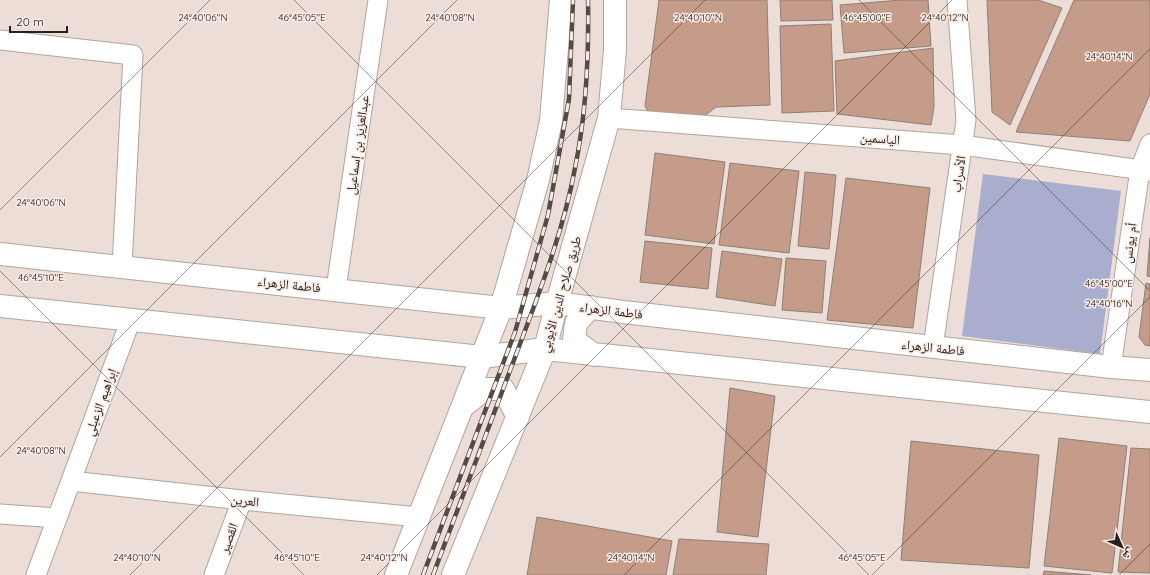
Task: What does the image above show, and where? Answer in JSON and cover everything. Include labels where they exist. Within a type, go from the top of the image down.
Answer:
[{"type":"main road","points":[[396,575],[502,308],[538,180],[551,121],[561,0]]},
{"type":"main road","name":"طريق صلاح الدين الأيوبي","points":[[453,575],[545,350],[609,118],[616,50],[615,0]]},
{"type":"main road","name":"فاطمة الزهراء","points":[[0,254],[502,308],[557,303],[623,312],[1150,370]]},
{"type":"main road","points":[[0,306],[482,357],[545,350],[1150,412]]},
{"type":"main road","points":[[591,307],[576,323],[574,340],[594,355]]},
{"type":"main road","points":[[462,407],[485,389],[503,390],[518,417]]},
{"type":"street","name":"عبدالعزيز بن إسماعيل","points":[[336,289],[378,0]]},
{"type":"street","name":"الأسراب","points":[[934,347],[966,120],[957,0]]},
{"type":"street","points":[[0,40],[133,55],[122,267]]},
{"type":"street","name":"الياسمين","points":[[609,118],[962,145],[1145,170]]},
{"type":"street","name":"أم يونس","points":[[1112,367],[1150,144]]},
{"type":"street","name":"إبراهيم الزعبلي","points":[[36,575],[131,319]]},
{"type":"street","name":"العرين","points":[[71,481],[242,500],[419,517]]},
{"type":"street","name":"القصير","points":[[214,575],[242,500]]},
{"type":"street","points":[[0,514],[57,518]]},
{"type":"shaded area","points":[[983,174],[1121,191],[1100,354],[962,336]]},
{"type":"building","points":[[659,0],[767,0],[770,105],[716,107],[703,117],[651,117],[645,106]]},
{"type":"building","points":[[780,0],[832,0],[833,20],[781,21]]},
{"type":"building","points":[[901,0],[928,0],[931,46],[844,53],[840,5]]},
{"type":"building","points":[[987,0],[1038,0],[1062,8],[1010,125],[992,112]]},
{"type":"building","points":[[1074,0],[1150,0],[1150,94],[1130,141],[1016,132]]},
{"type":"building","points":[[831,24],[834,111],[782,113],[780,26]]},
{"type":"building","points":[[933,48],[934,107],[931,125],[837,114],[835,61]]},
{"type":"building","points":[[655,153],[725,162],[714,244],[645,235]]},
{"type":"building","points":[[730,163],[799,171],[789,253],[719,245]]},
{"type":"building","points":[[805,172],[836,175],[829,249],[798,246]]},
{"type":"building","points":[[846,178],[930,188],[913,328],[827,320]]},
{"type":"building","points":[[1150,238],[1150,277],[1147,276]]},
{"type":"building","points":[[645,241],[712,248],[708,289],[640,282]]},
{"type":"building","points":[[722,251],[782,259],[775,306],[716,297]]},
{"type":"building","points":[[786,258],[826,261],[822,313],[782,310]]},
{"type":"building","points":[[1146,283],[1150,284],[1150,346],[1145,345],[1139,337]]},
{"type":"building","points":[[730,388],[775,396],[758,537],[717,532]]},
{"type":"building","points":[[1059,438],[1127,446],[1112,573],[1044,566]]},
{"type":"building","points":[[911,441],[1039,455],[1029,568],[901,560]]},
{"type":"building","points":[[1131,448],[1150,449],[1150,573],[1118,572]]},
{"type":"building","points":[[537,517],[672,541],[666,575],[527,575]]},
{"type":"building","points":[[679,539],[769,544],[766,575],[673,575]]},
{"type":"building","points":[[1044,571],[1091,575],[1043,575]]},
{"type":"railway","points":[[423,575],[515,332],[548,215],[569,99],[573,0]]},
{"type":"railway","points":[[433,575],[540,289],[564,217],[582,127],[588,42],[588,0]]}]
